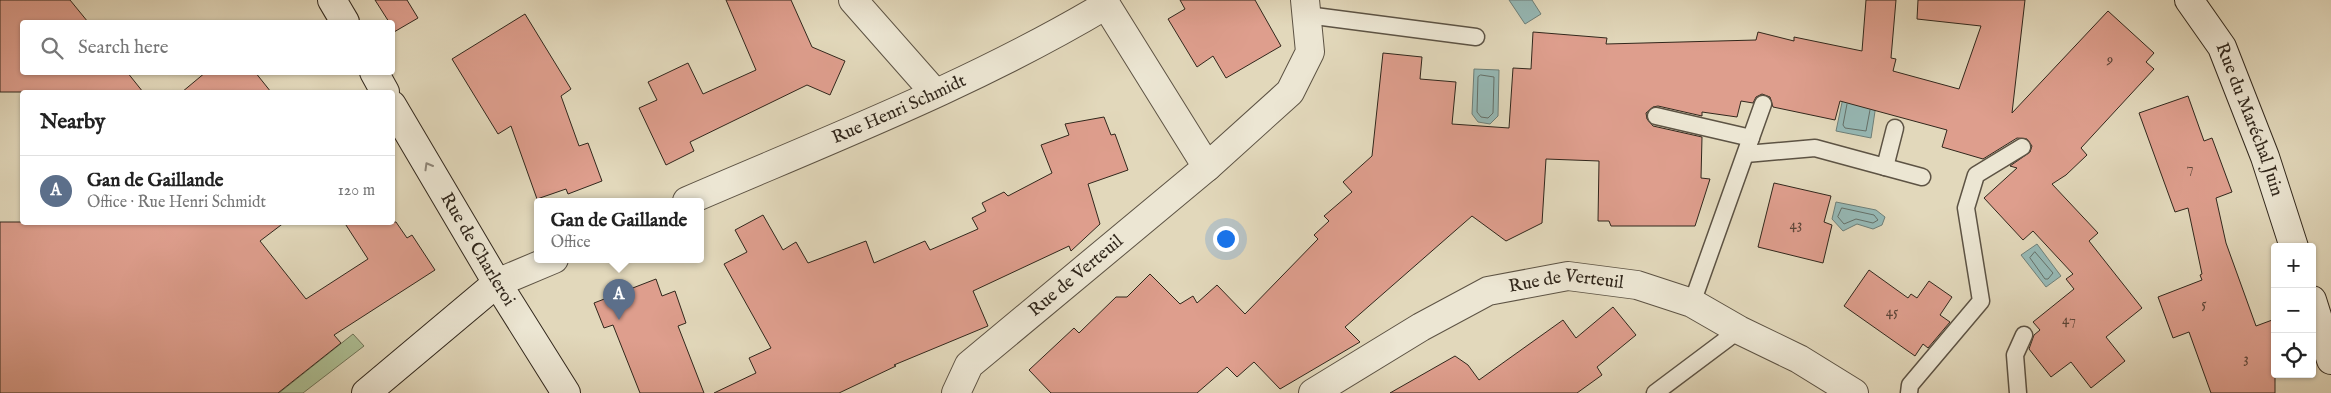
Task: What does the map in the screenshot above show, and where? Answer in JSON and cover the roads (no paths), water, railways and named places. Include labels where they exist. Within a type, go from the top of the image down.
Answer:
[{"type":"street","points":[[332,0],[344,20]]},
{"type":"street","points":[[853,0],[935,93]]},
{"type":"street","name":"Rue du Maréchal Juin","points":[[2189,0],[2222,47],[2264,157],[2293,243]]},
{"type":"street","points":[[1104,3],[1207,167]]},
{"type":"street","name":"Rue Henri Schmidt","points":[[694,198],[935,93],[1076,23],[1104,3]]},
{"type":"street","name":"Rue de Verteuil","points":[[956,393],[969,365],[1207,167],[1290,92],[1310,52],[1306,7]]},
{"type":"street","points":[[376,75],[385,90]]},
{"type":"street","name":"Rue de Charleroi","points":[[395,109],[497,284],[566,393]]},
{"type":"street","points":[[366,393],[497,284],[545,263]]},
{"type":"street","name":"Rue de Verteuil","points":[[1313,393],[1421,327],[1488,292],[1568,276],[1637,285],[1692,303],[1739,330],[1799,359],[1826,385],[1854,393]]},
{"type":"street","points":[[2316,313],[2331,360]]},
{"type":"lane","points":[[1306,7],[1476,37]]},
{"type":"lane","points":[[1692,303],[1763,104]]},
{"type":"lane","points":[[1656,116],[1751,138]]},
{"type":"lane","points":[[1885,167],[1895,128]]},
{"type":"lane","points":[[1909,393],[1910,385],[1981,301],[1966,208],[1976,175],[2022,147]]},
{"type":"lane","points":[[1746,154],[1815,148],[1922,177]]},
{"type":"lane","points":[[1655,393],[1739,330]]},
{"type":"lane","points":[[2018,393],[2015,355],[2024,335]]},
{"type":"water","points":[[1509,0],[1532,0],[1541,14],[1525,24]]},
{"type":"water","points":[[1474,69],[1499,70],[1498,116],[1490,124],[1478,122],[1472,114]]},
{"type":"water","points":[[1844,93],[1877,98],[1871,138],[1836,131]]},
{"type":"water","points":[[1836,202],[1876,210],[1885,217],[1882,225],[1873,229],[1857,224],[1843,231],[1832,219]]},
{"type":"water","points":[[2037,244],[2061,276],[2046,287],[2021,255]]},
{"type":"place","name":"Gan de Gaillande","points":[[619,320]]}]
